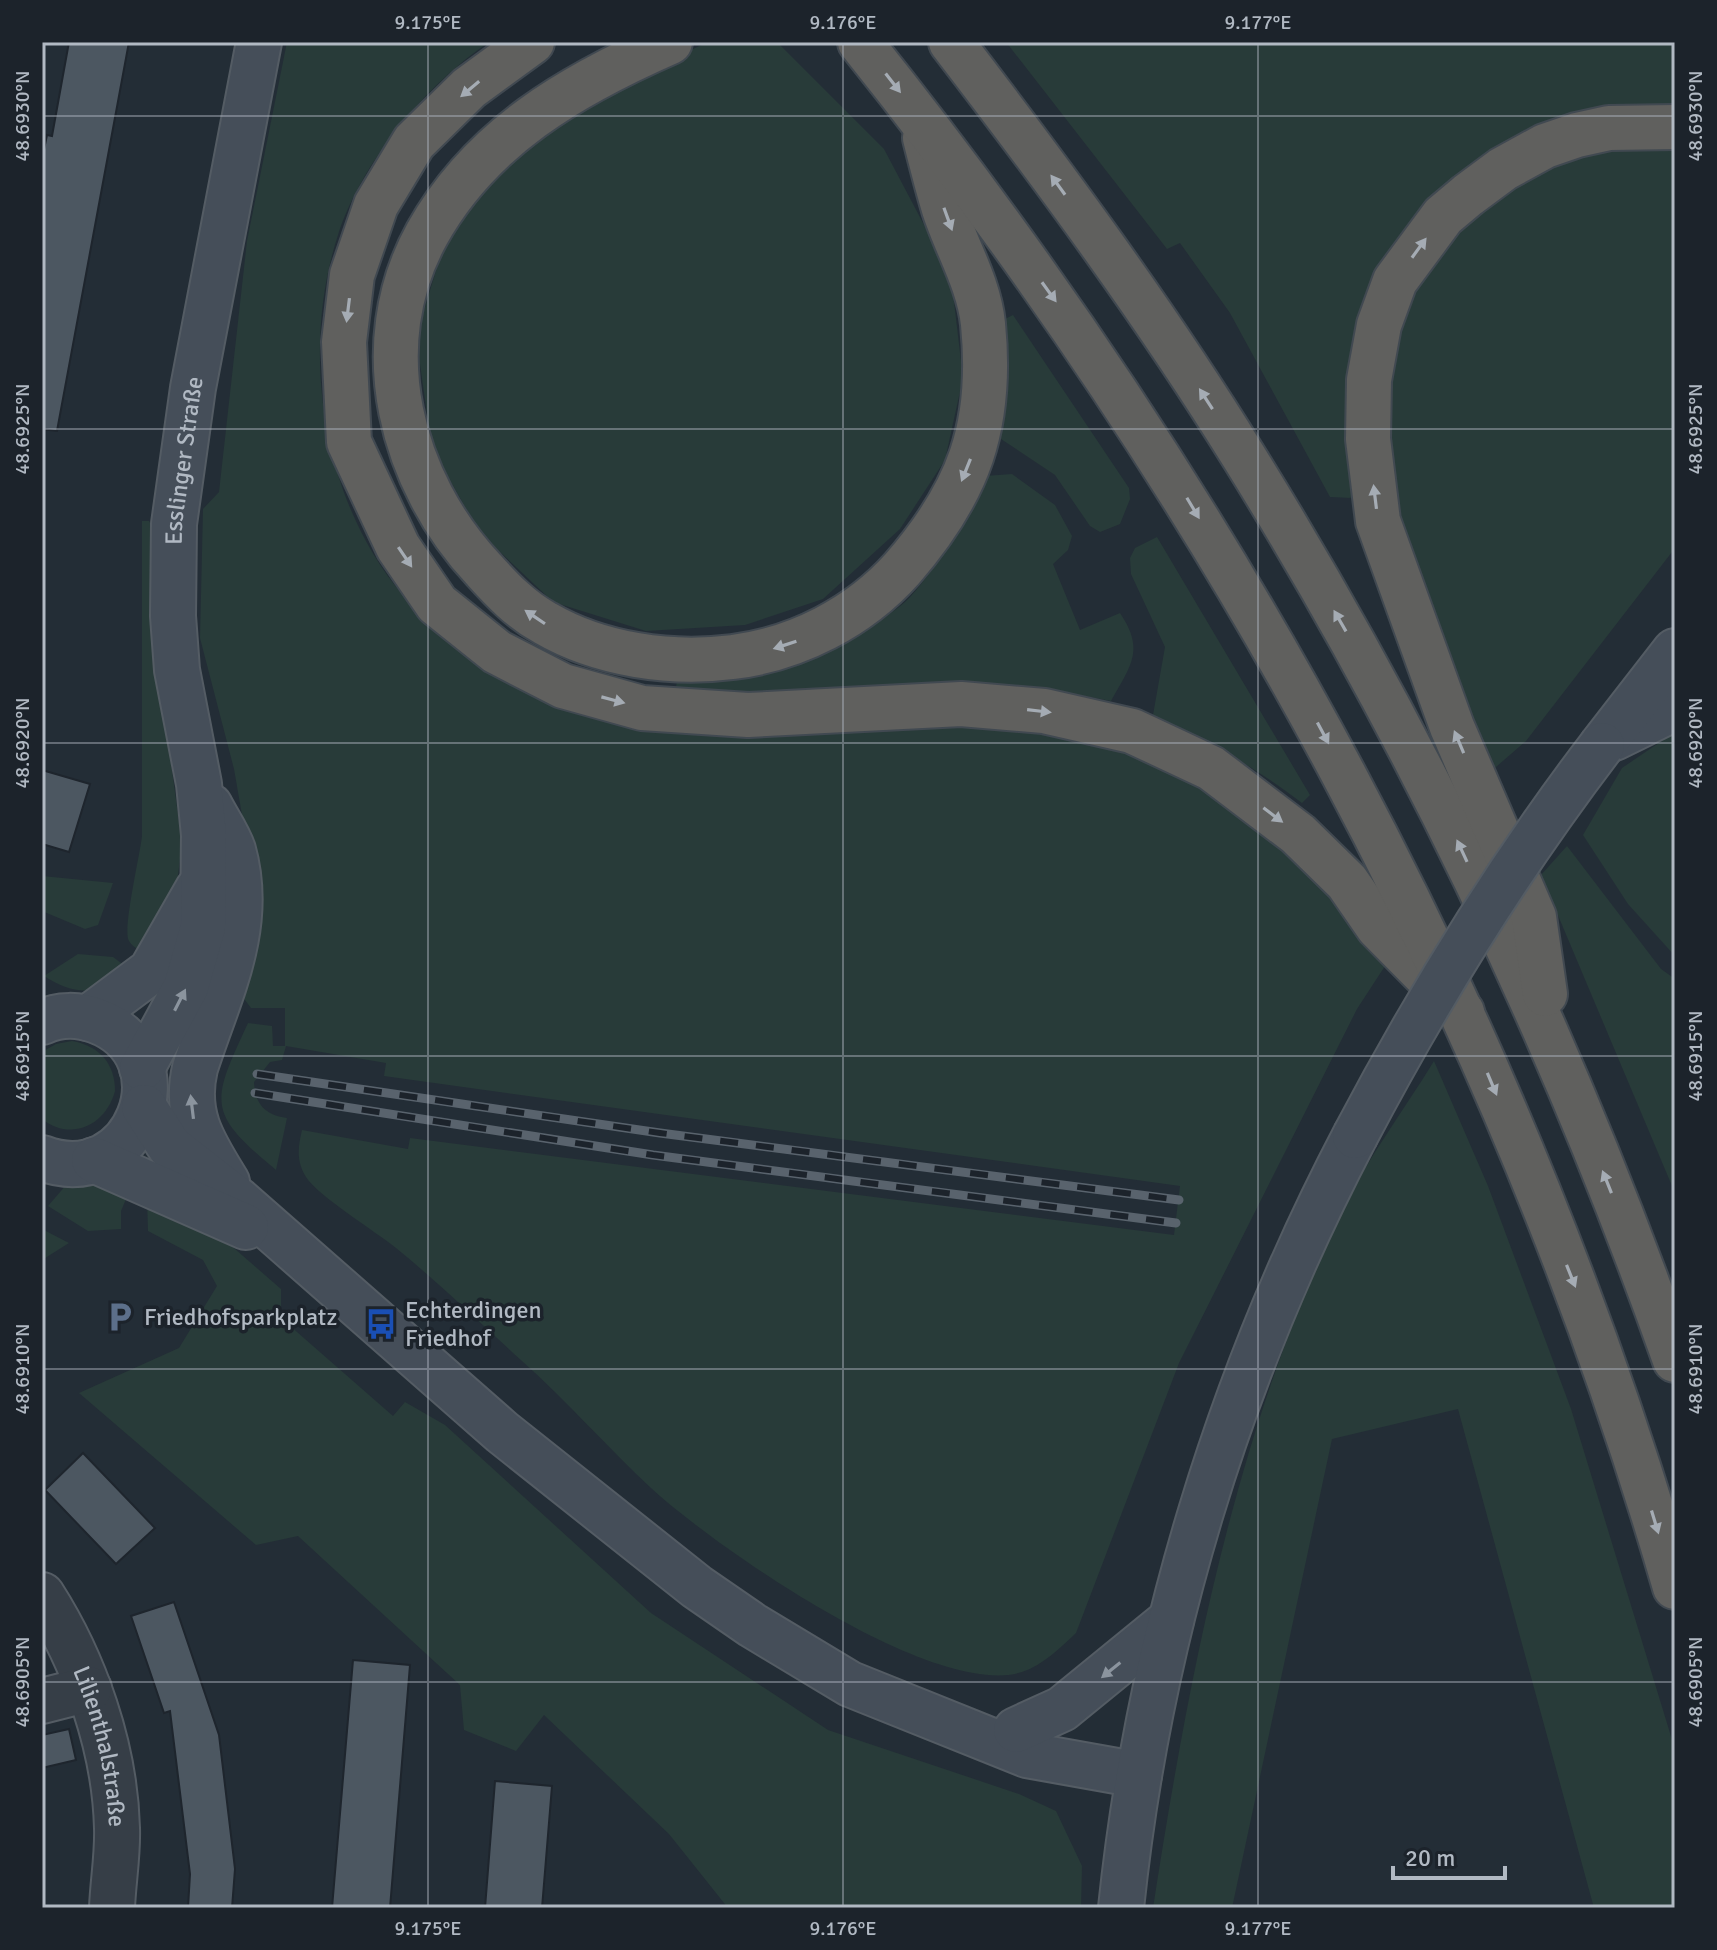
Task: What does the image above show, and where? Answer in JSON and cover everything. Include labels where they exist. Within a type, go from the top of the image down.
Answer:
[{"type":"highway","points":[[532,42],[469,88],[414,142],[376,205],[352,275],[344,342],[349,442],[398,547],[437,604],[497,652],[563,686],[642,708],[748,715],[961,704],[1044,711],[1132,731],[1211,768],[1298,834],[1347,882],[1378,927],[1462,1012]]},
{"type":"highway","points":[[670,42],[610,68],[551,102],[496,145],[455,191],[426,236],[408,282],[396,363],[402,424],[410,453],[434,506],[469,555],[503,592],[548,625],[638,656],[699,661],[759,654],[800,640],[838,621],[883,590],[940,524],[956,494],[981,422],[984,385],[982,318],[944,209],[919,117]]},
{"type":"highway","points":[[951,42],[1129,281],[1257,480],[1444,811],[1553,1049],[1675,1360]]},
{"type":"highway","points":[[863,46],[1057,303],[1186,497],[1322,731],[1462,1012],[1577,1291],[1675,1587]]},
{"type":"highway","points":[[1553,1049],[1534,917],[1452,727],[1378,521],[1368,439],[1369,380],[1379,325],[1395,281],[1443,216],[1468,195],[1503,169],[1545,146],[1577,135],[1609,128],[1675,127]]},
{"type":"main road","name":"Esslinger Straße","points":[[42,1196],[71,1161],[126,1140],[143,1087],[199,952],[203,927],[204,835],[199,784],[177,670],[173,616],[174,524],[193,388],[259,42]]},
{"type":"main road","points":[[1121,1908],[1139,1775],[1171,1620],[1194,1531],[1233,1413],[1308,1232],[1355,1136],[1446,972],[1536,834],[1675,651]]},
{"type":"main road","points":[[1602,745],[1675,708]]},
{"type":"main road","points":[[199,784],[232,850],[239,900],[236,951],[195,1068],[191,1112],[205,1147],[239,1201]]},
{"type":"main road","name":"Esslinger Straße","points":[[60,1012],[118,999],[151,971],[202,882]]},
{"type":"main road","points":[[60,1012],[122,1036],[170,1147],[239,1201],[502,1432],[697,1587],[777,1641],[850,1684],[1027,1755],[1139,1775]]},
{"type":"main road","points":[[71,1161],[291,1246]]},
{"type":"main road","points":[[1016,1730],[1062,1709],[1171,1620]]},
{"type":"main road","points":[[965,1728],[1016,1730],[1091,1748],[1139,1775]]},
{"type":"street","name":"Lilienthalstraße","points":[[42,1595],[89,1689],[108,1761],[117,1828],[112,1908]]},
{"type":"street","points":[[42,1701],[89,1689]]},
{"type":"green space","points":[[287,42],[489,42],[420,102],[363,180],[338,235],[327,280],[321,327],[321,375],[326,423],[337,470],[353,515],[375,557],[403,595],[449,639],[499,677],[1076,730],[1212,783],[1334,890],[1385,966],[1357,1009],[1179,1363],[1076,1633],[1030,1669],[984,1675],[936,1663],[883,1642],[828,1613],[724,1546],[651,1488],[539,1376],[428,1275],[312,1185],[299,1160],[302,1130],[408,1149],[410,1138],[1174,1235],[1180,1186],[384,1076],[386,1063],[286,1046],[282,1060],[270,1062],[254,1082],[256,1096],[263,1107],[287,1118],[276,1170],[237,1134],[227,1119],[222,1105],[222,1089],[248,1023],[272,1026],[273,1046],[285,1046],[285,1008],[251,1008],[242,996],[249,855],[234,769],[200,638],[203,509],[219,492],[247,241]]},
{"type":"green space","points":[[708,42],[777,42],[884,149],[951,276],[963,378],[945,460],[900,529],[823,599],[745,625],[646,631],[553,602],[480,533],[432,449],[416,336],[442,251],[482,183],[568,107]]},
{"type":"green space","points":[[1006,42],[1675,42],[1675,108],[1445,189],[1347,429],[1352,498],[1330,497],[1230,313],[1180,243],[1167,249]]},
{"type":"green space","points":[[1675,145],[1675,554],[1672,552],[1526,741],[1489,773],[1391,511],[1383,407],[1398,311],[1451,231],[1524,173],[1610,146]]},
{"type":"green space","points":[[1013,315],[1129,488],[1130,499],[1120,524],[1100,532],[1090,526],[1055,475],[998,437],[1003,320]]},
{"type":"green space","points":[[1012,474],[1055,505],[1072,536],[1068,550],[1053,564],[1080,630],[1120,613],[1128,626],[1132,637],[1132,657],[1111,701],[1032,686],[956,685],[760,697],[675,692],[678,676],[802,649],[864,627],[890,613],[911,596],[933,569],[985,476]]},
{"type":"green space","points":[[142,521],[149,521],[154,530],[160,682],[182,844],[175,898],[150,954],[133,946],[127,934],[142,836]]},
{"type":"green space","points":[[1157,537],[1310,795],[1302,803],[1230,755],[1153,715],[1165,647],[1131,574],[1130,558],[1135,548]]},
{"type":"green space","points":[[1675,732],[1675,956],[1628,904],[1583,835],[1622,768]]},
{"type":"green space","points":[[1567,846],[1661,969],[1675,979],[1675,1193],[1541,875]]},
{"type":"green space","points":[[42,876],[113,883],[98,925],[85,929],[42,911]]},
{"type":"green space","points":[[78,954],[113,957],[133,972],[89,990],[68,988],[44,976]]},
{"type":"green space","points":[[72,1041],[91,1047],[104,1058],[112,1072],[115,1091],[104,1113],[96,1121],[75,1129],[64,1129],[42,1119],[42,1052],[56,1044]]},
{"type":"green space","points":[[1434,1061],[1488,1186],[1571,1409],[1670,1733],[1675,1751],[1675,1908],[1594,1908],[1458,1409],[1332,1439],[1232,1908],[1153,1908],[1201,1640],[1245,1464],[1273,1378],[1305,1294],[1342,1211],[1374,1154]]},
{"type":"green space","points":[[98,1180],[129,1192],[121,1211],[121,1229],[88,1231],[48,1206],[67,1184]]},
{"type":"green space","points":[[147,1198],[220,1236],[281,1289],[281,1318],[393,1416],[405,1402],[445,1425],[651,1613],[828,1730],[1019,1794],[1056,1811],[1082,1866],[1081,1908],[728,1908],[669,1834],[544,1715],[516,1751],[464,1730],[460,1685],[298,1536],[256,1545],[79,1393],[179,1348],[217,1286],[203,1260],[148,1231]]},
{"type":"green space","points":[[42,1229],[69,1243],[42,1260]]},
{"type":"building","points":[[69,42],[129,42],[57,431],[42,429],[42,159],[47,135],[52,136]]},
{"type":"building","points":[[42,770],[90,784],[69,852],[42,844]]},
{"type":"building","points":[[83,1453],[155,1528],[116,1564],[45,1490]]},
{"type":"building","points":[[174,1602],[219,1735],[235,1869],[232,1908],[188,1908],[190,1874],[170,1711],[164,1713],[131,1616]]},
{"type":"building","points":[[353,1660],[410,1665],[390,1908],[332,1908]]},
{"type":"building","points":[[69,1729],[76,1760],[42,1768],[42,1735]]},
{"type":"building","points":[[495,1781],[552,1786],[542,1908],[485,1908]]},
{"type":"railway","points":[[257,1074],[660,1133],[1179,1200]]},
{"type":"railway","points":[[255,1093],[653,1155],[1176,1223]]},
{"type":"place","name":"Friedhofsparkplatz","points":[[120,1317]]},
{"type":"place","name":"Echterdingen Friedhof","points":[[381,1324]]}]
